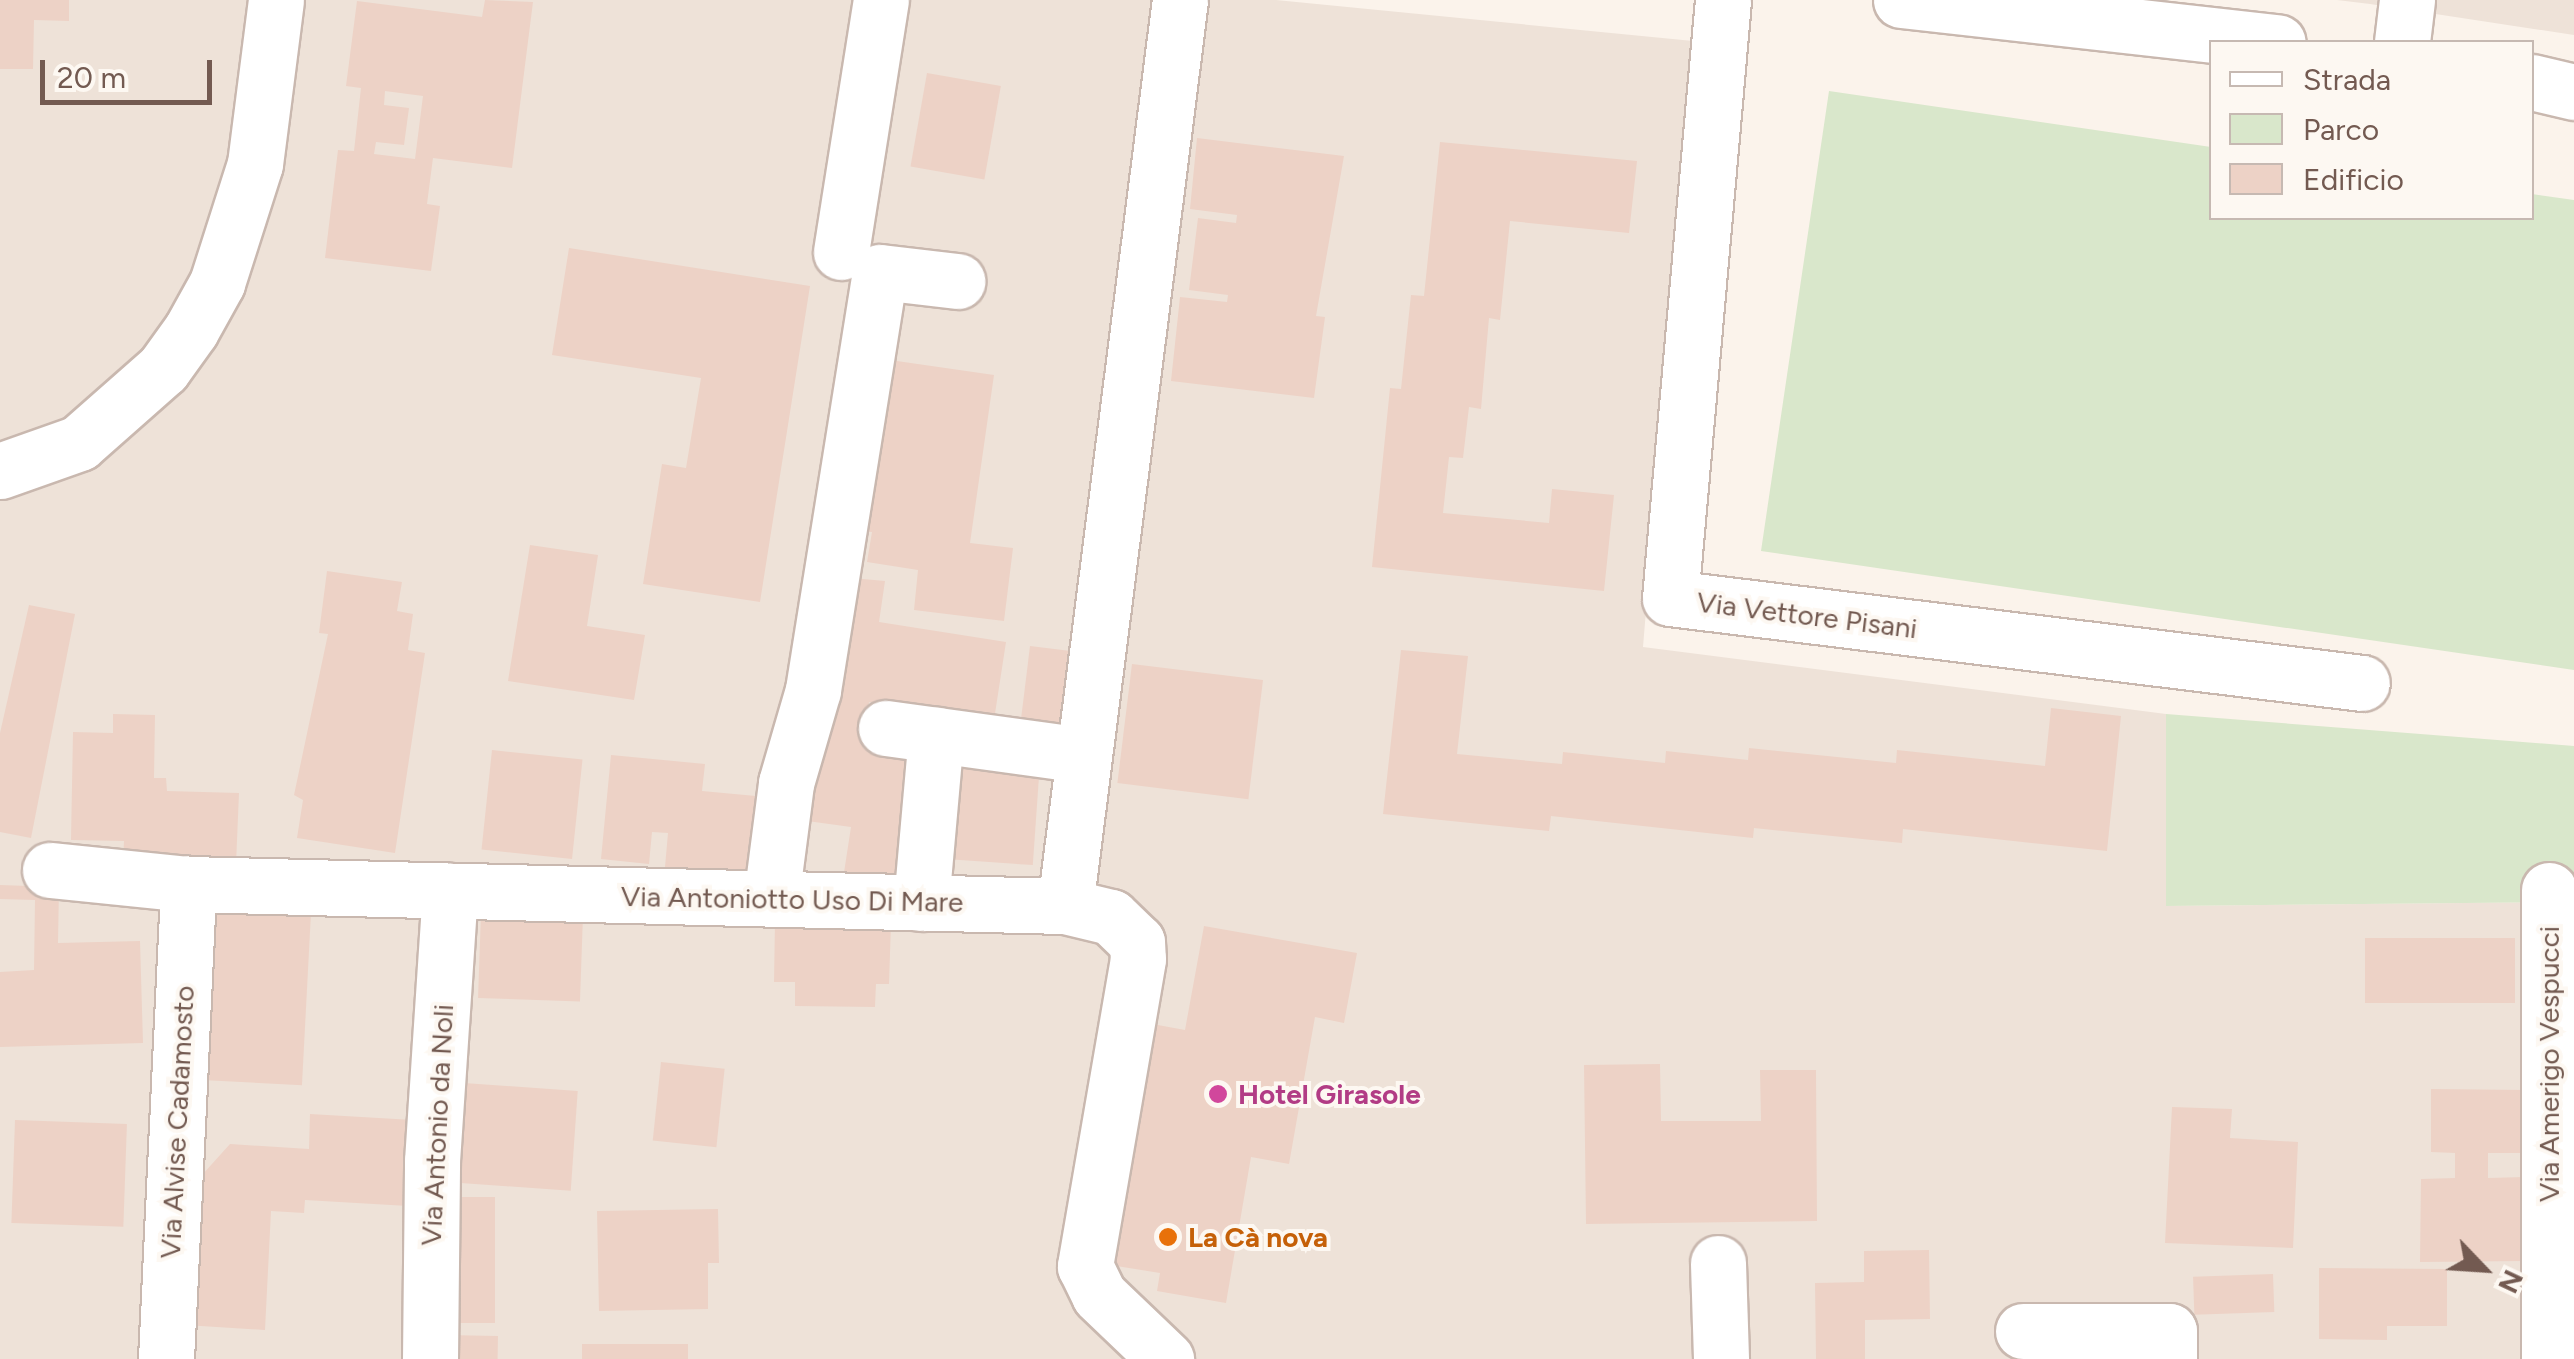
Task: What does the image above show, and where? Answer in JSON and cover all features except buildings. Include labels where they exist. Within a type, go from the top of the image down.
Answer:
[{"type":"street","points":[[0,471],[79,443],[163,369],[191,330],[217,283],[255,164],[276,0]]},
{"type":"street","points":[[841,252],[880,0]]},
{"type":"street","points":[[1065,906],[1180,0]]},
{"type":"street","name":"Via Vettore Pisani","points":[[1724,0],[1670,598],[2362,683]]},
{"type":"street","points":[[1901,0],[2260,40]]},
{"type":"street","points":[[2402,40],[2408,0]]},
{"type":"street","points":[[2534,82],[2574,92]]},
{"type":"street","points":[[772,899],[786,783],[813,690],[880,272],[957,281]]},
{"type":"street","points":[[921,903],[911,732],[1083,755]]},
{"type":"street","points":[[50,870],[188,884],[450,891]]},
{"type":"street","name":"Via Alvise Cadamosto","points":[[166,1359],[188,884]]},
{"type":"street","name":"Via Amerigo Vespucci","points":[[2549,890],[2549,1359]]},
{"type":"street","name":"Via Antoniotto Uso Di Mare","points":[[450,891],[1065,906],[1091,909],[1128,929],[1136,942],[1136,976],[1085,1266],[1099,1295],[1166,1359]]},
{"type":"street","name":"Via Antonio da Noli","points":[[430,1359],[432,1161],[450,891]]},
{"type":"street","points":[[1718,1263],[1721,1359]]},
{"type":"street","points":[[2022,1331],[2170,1331],[2169,1359]]},
{"type":"shaded area","points":[[0,0],[1276,0],[1693,41],[1643,647],[2166,714],[2167,906],[2574,902],[2574,1359],[0,1359]]},
{"type":"shaded area","points":[[2337,0],[2574,0],[2574,35],[2370,4]]},
{"type":"green space","points":[[1829,91],[2209,147],[2209,220],[2534,220],[2534,194],[2574,200],[2574,670],[1761,551]]},
{"type":"green space","points":[[2166,714],[2574,746],[2574,902],[2166,906]]},
{"type":"place","name":"Hotel Girasole","points":[[1218,1094]]},
{"type":"place","name":"La Cà nova","points":[[1168,1237]]}]
